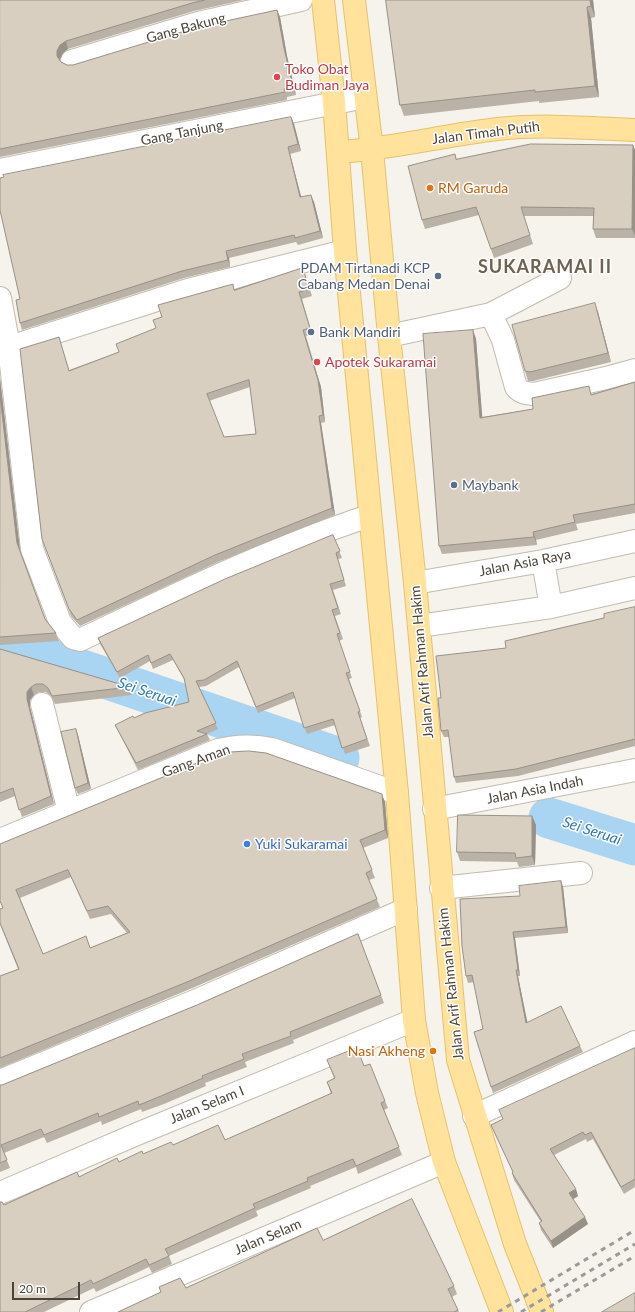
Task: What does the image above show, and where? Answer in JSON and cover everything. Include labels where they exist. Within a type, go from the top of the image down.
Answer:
[{"type":"main road","points":[[323,0],[334,102],[345,251],[396,793],[414,1020],[427,1093],[444,1162],[502,1312]]},
{"type":"main road","name":"Jalan Arif Rahman Hakim","points":[[354,0],[372,150],[389,336],[415,583],[441,888],[458,1060],[474,1116],[515,1244],[542,1312]]},
{"type":"main road","name":"Jalan Timah Putih","points":[[338,152],[372,150],[500,129],[545,126],[635,130]]},
{"type":"street","name":"Gang Bakung","points":[[72,61],[198,23],[301,0]]},
{"type":"street","name":"Gang Tanjung","points":[[0,170],[365,97]]},
{"type":"street","points":[[5,348],[188,290],[345,251]]},
{"type":"street","points":[[389,336],[491,314],[560,278]]},
{"type":"street","points":[[0,298],[5,348],[32,549],[60,622],[73,638],[80,640],[265,554],[313,535],[369,516]]},
{"type":"street","points":[[491,314],[503,340],[516,386],[520,391],[534,394],[635,370]]},
{"type":"street","name":"Jalan Asia Raya","points":[[415,583],[543,562],[635,541]]},
{"type":"street","points":[[543,562],[551,607]]},
{"type":"street","points":[[419,626],[551,607],[635,588]]},
{"type":"street","points":[[42,704],[68,812]]},
{"type":"street","name":"Gang Aman","points":[[0,840],[218,750],[239,746],[254,745],[272,749],[396,793]]},
{"type":"street","name":"Jalan Asia Indah","points":[[434,809],[635,770]]},
{"type":"street","points":[[441,888],[581,873]]},
{"type":"street","points":[[0,1081],[195,1001],[406,909]]},
{"type":"street","name":"Jalan Selam I","points":[[0,1193],[137,1134],[414,1020]]},
{"type":"street","points":[[474,1116],[635,1042]]},
{"type":"street","name":"Jalan Selam","points":[[91,1312],[444,1162]]},
{"type":"building","points":[[0,0],[205,0],[66,41],[60,45],[57,51],[57,56],[61,62],[67,65],[73,65],[198,27],[277,10],[293,87],[284,89],[285,92],[0,149]]},
{"type":"building","points":[[386,0],[590,0],[591,6],[587,7],[595,86],[535,92],[535,90],[400,105]]},
{"type":"building","points":[[291,117],[298,144],[288,147],[300,197],[311,195],[320,231],[295,238],[294,235],[226,251],[228,260],[182,271],[20,323],[16,300],[20,299],[0,210],[0,178],[4,177],[3,175]]},
{"type":"building","points":[[531,144],[633,145],[632,229],[593,229],[594,208],[521,207],[530,235],[491,249],[476,207],[422,220],[408,166],[455,154],[456,159]]},
{"type":"building","points":[[303,268],[309,289],[299,292],[310,328],[303,330],[318,380],[323,415],[319,416],[332,508],[215,555],[77,620],[69,609],[42,539],[20,349],[59,337],[69,371],[119,352],[116,344],[156,328],[153,320],[162,317],[158,305],[233,284],[234,290]],"holes":[[[249,380],[256,434],[224,437],[207,394]]]},
{"type":"building","points":[[595,303],[608,353],[530,372],[525,371],[512,325]]},
{"type":"building","points":[[473,330],[480,418],[533,409],[532,398],[589,386],[591,395],[635,382],[635,504],[573,515],[575,522],[533,532],[534,537],[439,546],[423,334]]},
{"type":"building","points":[[0,396],[17,543],[45,619],[56,633],[0,637]]},
{"type":"building","points":[[333,535],[340,551],[336,553],[344,580],[330,584],[338,608],[332,610],[340,633],[337,634],[350,672],[346,673],[360,711],[358,712],[367,739],[342,748],[333,719],[304,728],[293,692],[256,707],[237,661],[204,680],[196,681],[216,723],[197,731],[207,734],[136,763],[115,725],[133,716],[134,718],[145,713],[189,702],[184,678],[170,654],[151,663],[148,655],[117,672],[98,638],[225,579]]},
{"type":"building","points":[[635,607],[635,739],[516,769],[454,777],[448,730],[441,731],[438,698],[441,698],[436,656],[506,648],[505,641],[604,618],[604,614]]},
{"type":"building","points":[[0,649],[130,687],[52,696],[48,688],[43,684],[36,684],[31,687],[27,692],[27,699],[51,796],[19,810],[13,788],[0,793]]},
{"type":"building","points":[[76,729],[88,783],[75,788],[61,732]]},
{"type":"building","points":[[249,751],[266,753],[382,794],[385,830],[360,840],[372,870],[366,873],[377,899],[187,982],[0,1058],[0,976],[19,969],[0,923],[0,909],[3,908],[0,901],[0,844],[219,754]],"holes":[[[68,870],[87,911],[108,906],[130,932],[90,948],[86,936],[43,954],[16,890]]]},
{"type":"building","points":[[458,815],[532,816],[532,856],[516,858],[515,853],[457,852]]},
{"type":"building","points":[[561,881],[566,927],[513,932],[518,970],[516,970],[526,1023],[561,1006],[580,1046],[491,1087],[474,1032],[483,1029],[472,975],[466,976],[462,946],[460,899],[520,896],[519,886]]},
{"type":"building","points":[[358,934],[381,995],[290,1032],[291,1036],[242,1054],[244,1059],[202,1076],[203,1078],[139,1105],[138,1101],[99,1117],[98,1113],[44,1135],[41,1129],[1,1145],[7,1160],[0,1163],[0,1085],[197,1005]]},
{"type":"building","points":[[357,1048],[364,1066],[370,1064],[385,1101],[381,1103],[399,1147],[356,1166],[353,1159],[307,1178],[308,1181],[253,1204],[255,1208],[165,1249],[169,1256],[149,1265],[146,1259],[93,1284],[91,1280],[25,1312],[0,1312],[0,1202],[4,1205],[77,1172],[79,1177],[117,1158],[119,1162],[142,1151],[143,1154],[171,1142],[173,1145],[218,1125],[225,1140],[332,1093],[327,1082],[335,1078],[327,1060]]},
{"type":"building","points":[[635,1048],[635,1179],[621,1187],[591,1132],[585,1135],[583,1132],[550,1149],[576,1189],[569,1193],[585,1217],[551,1241],[539,1223],[542,1221],[512,1173],[513,1172],[491,1125],[503,1119],[499,1110]]},
{"type":"building","points":[[412,1199],[454,1286],[448,1289],[458,1310],[454,1312],[118,1312],[161,1292],[159,1287],[180,1278],[186,1288],[317,1228],[323,1240]]},
{"type":"building","points":[[635,1293],[635,1312],[602,1312]]},
{"type":"waterway","name":"Sei Seruai","points":[[0,642],[339,758]]},
{"type":"waterway","name":"Sei Seruai","points":[[549,818],[635,845]]},
{"type":"railway","points":[[498,1312],[635,1230]]},
{"type":"railway","points":[[521,1312],[635,1244]]},
{"type":"railway","points":[[541,1312],[635,1256]]},
{"type":"place","name":"Toko Obat Budiman Jaya","points":[[277,77]]},
{"type":"place","name":"RM Garuda","points":[[430,188]]},
{"type":"place","name":"PDAM Tirtanadi KCP Cabang Medan Denai","points":[[438,276]]},
{"type":"place","name":"Bank Mandiri","points":[[311,332]]},
{"type":"place","name":"Apotek Sukaramai","points":[[317,362]]},
{"type":"place","name":"Maybank","points":[[454,485]]},
{"type":"place","name":"Yuki Sukaramai","points":[[247,844]]},
{"type":"place","name":"Nasi Akheng","points":[[433,1051]]},
{"type":"district","name":"SUKARAMAI II","points":[[545,267]]}]
